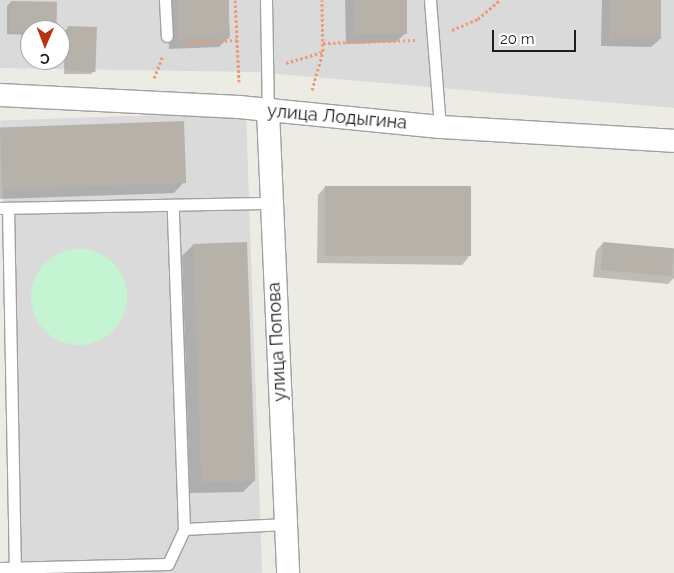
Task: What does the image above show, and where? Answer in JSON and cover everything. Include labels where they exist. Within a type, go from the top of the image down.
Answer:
[{"type":"street","name":"улица Лодыгина","points":[[0,95],[239,107],[440,127],[674,141]]},
{"type":"street","name":"улица Попова","points":[[268,111],[288,573]]},
{"type":"lane","points":[[165,0],[167,40]]},
{"type":"lane","points":[[266,0],[268,111]]},
{"type":"lane","points":[[430,0],[440,127]]},
{"type":"lane","points":[[15,570],[4,208],[173,206],[271,202]]},
{"type":"lane","points":[[0,568],[15,570],[168,568],[184,529],[173,206]]},
{"type":"lane","points":[[184,529],[286,524]]},
{"type":"path","points":[[235,0],[239,107]]},
{"type":"path","points":[[305,115],[323,43],[322,0]]},
{"type":"path","points":[[323,43],[432,39],[478,19],[500,0]]},
{"type":"path","points":[[145,102],[167,40],[237,40]]},
{"type":"shaded area","points":[[0,0],[674,0],[674,108],[255,72],[70,69],[70,20],[20,20],[20,68],[0,68]]},
{"type":"shaded area","points":[[246,112],[262,573],[16,573],[0,121]]},
{"type":"green space","points":[[79,249],[97,253],[113,263],[123,279],[127,297],[123,315],[113,331],[97,341],[79,345],[61,341],[45,331],[35,315],[31,297],[35,279],[45,263],[61,253]]},
{"type":"building","points":[[178,0],[229,0],[229,39],[178,39]]},
{"type":"building","points":[[355,0],[407,0],[407,34],[355,34]]},
{"type":"building","points":[[609,0],[661,0],[661,39],[609,39]]},
{"type":"building","points":[[11,1],[57,2],[57,20],[20,20],[20,31],[10,31]]},
{"type":"building","points":[[70,26],[97,27],[95,72],[66,71],[70,70]]},
{"type":"building","points":[[184,121],[186,183],[2,189],[0,127]]},
{"type":"building","points":[[325,186],[471,186],[471,256],[325,256]]},
{"type":"building","points":[[247,242],[255,481],[201,483],[193,244]]},
{"type":"building","points":[[603,242],[674,248],[671,276],[601,270]]}]
